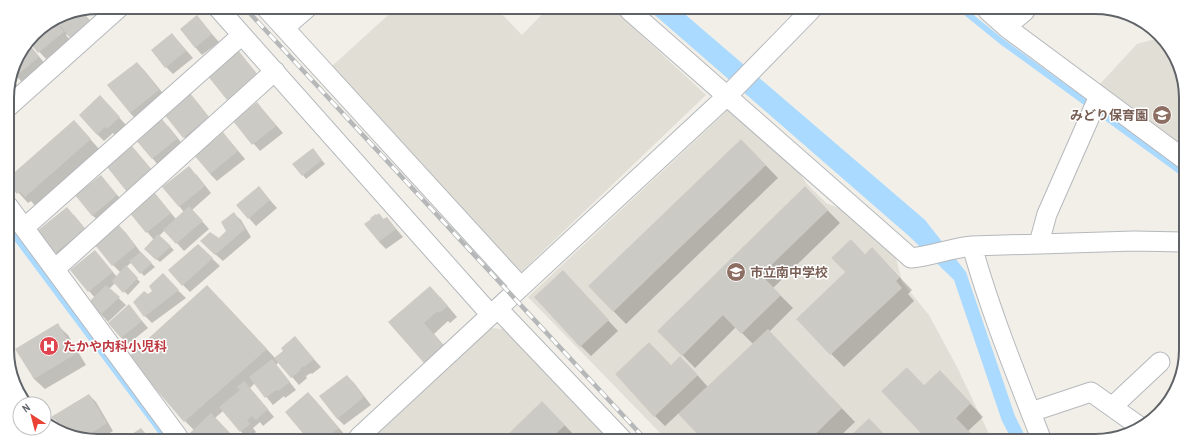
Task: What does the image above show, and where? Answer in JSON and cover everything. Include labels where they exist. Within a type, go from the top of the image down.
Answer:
[{"type":"street","points":[[14,102],[112,14]]},
{"type":"street","points":[[223,14],[494,312],[617,434]]},
{"type":"street","points":[[271,14],[521,287]]},
{"type":"street","points":[[284,28],[300,14]]},
{"type":"street","points":[[634,14],[730,92],[911,258],[964,247],[1134,241],[1179,242]]},
{"type":"street","points":[[362,434],[730,92],[807,14]]},
{"type":"street","points":[[991,14],[1096,102],[1179,156]]},
{"type":"street","points":[[1006,27],[1021,14]]},
{"type":"street","points":[[24,228],[242,35]]},
{"type":"street","points":[[55,269],[275,71]]},
{"type":"street","points":[[1039,244],[1047,214],[1096,102]]},
{"type":"street","points":[[14,214],[176,434]]},
{"type":"street","points":[[964,247],[980,274],[1040,434]]},
{"type":"street","points":[[1112,407],[1160,362]]},
{"type":"street","points":[[1031,412],[1091,392],[1136,424]]},
{"type":"shaded area","points":[[389,14],[502,14],[522,35],[542,14],[618,14],[706,95],[521,272],[331,67]]},
{"type":"shaded area","points":[[1154,39],[1165,51],[1175,71],[1179,98],[1179,148],[1099,85],[1137,44]]},
{"type":"shaded area","points":[[728,110],[797,169],[806,183],[826,203],[844,210],[896,258],[902,282],[929,315],[957,367],[989,434],[971,434],[956,418],[971,403],[940,370],[924,385],[907,367],[881,391],[921,434],[884,434],[869,418],[852,434],[815,434],[842,408],[768,329],[678,414],[697,434],[661,434],[528,297]],"holes":[[[741,139],[766,165],[613,312],[588,286]],[[805,186],[828,210],[761,275],[781,295],[741,334],[723,315],[682,355],[657,331]],[[851,239],[865,254],[872,248],[900,276],[896,281],[902,288],[830,355],[796,319],[845,272],[831,258]],[[649,342],[671,365],[681,357],[698,375],[654,416],[615,374]]]},
{"type":"shaded area","points":[[492,328],[510,330],[609,434],[555,434],[565,425],[542,401],[508,434],[377,434]]},
{"type":"water","points":[[654,14],[685,14],[925,220],[966,272],[1015,416],[1024,434],[1009,434],[1002,421],[954,280],[910,237]]},
{"type":"water","points":[[14,228],[166,434],[159,434],[14,240]]},
{"type":"building","points":[[85,15],[90,22],[70,38],[59,24],[71,18]]},
{"type":"building","points":[[197,15],[212,34],[195,48],[180,29]]},
{"type":"building","points":[[58,24],[64,32],[38,53],[32,46],[51,28]]},
{"type":"building","points":[[172,33],[186,51],[165,68],[151,50]]},
{"type":"building","points":[[31,47],[39,57],[17,75],[25,56]]},
{"type":"building","points":[[238,50],[258,75],[227,100],[207,75]]},
{"type":"building","points":[[137,62],[159,90],[130,113],[107,85]]},
{"type":"building","points":[[190,93],[209,117],[183,138],[164,114]]},
{"type":"building","points":[[100,95],[120,117],[107,129],[105,127],[97,135],[79,115]]},
{"type":"building","points":[[257,102],[276,126],[252,145],[233,121]]},
{"type":"building","points":[[161,118],[178,138],[152,159],[135,139]]},
{"type":"building","points":[[74,120],[91,139],[25,197],[20,191],[17,194],[14,190],[14,173]]},
{"type":"building","points":[[223,132],[238,151],[210,174],[194,155]]},
{"type":"building","points":[[741,139],[766,165],[613,312],[588,286]]},
{"type":"building","points":[[132,146],[153,171],[127,192],[107,167]]},
{"type":"building","points":[[313,148],[322,160],[302,176],[292,164]]},
{"type":"building","points":[[189,166],[205,186],[179,207],[162,187]]},
{"type":"building","points":[[101,175],[117,195],[92,216],[75,195]]},
{"type":"building","points":[[259,186],[270,200],[248,219],[236,205]]},
{"type":"building","points":[[805,186],[828,210],[761,275],[781,295],[741,334],[723,315],[682,356],[657,331]]},
{"type":"building","points":[[154,192],[171,213],[146,233],[129,212]]},
{"type":"building","points":[[189,206],[203,221],[176,244],[163,230]]},
{"type":"building","points":[[67,207],[85,229],[55,253],[37,231]]},
{"type":"building","points":[[234,212],[245,229],[215,255],[200,241],[210,232],[219,238],[226,231],[221,222]]},
{"type":"building","points":[[379,213],[383,219],[387,217],[396,229],[379,242],[364,224],[371,219],[370,218]]},
{"type":"building","points":[[119,225],[136,246],[112,266],[95,245]]},
{"type":"building","points":[[158,234],[171,246],[156,260],[144,249]]},
{"type":"building","points":[[851,239],[865,254],[872,247],[900,277],[896,281],[902,288],[830,355],[796,319],[845,272],[831,258]]},
{"type":"building","points":[[198,244],[213,258],[182,286],[168,270]]},
{"type":"building","points":[[95,250],[113,272],[88,292],[70,270]]},
{"type":"building","points":[[141,252],[152,263],[140,274],[129,261]]},
{"type":"building","points":[[126,265],[138,278],[123,293],[112,281]]},
{"type":"building","points":[[563,270],[609,320],[580,347],[534,297]]},
{"type":"building","points":[[163,273],[179,290],[144,317],[133,302],[144,291],[148,294],[152,291],[149,286]]},
{"type":"building","points":[[106,285],[120,297],[100,315],[89,302]]},
{"type":"building","points":[[207,285],[267,349],[184,422],[128,357]]},
{"type":"building","points":[[430,286],[448,306],[439,313],[438,311],[424,323],[444,346],[424,363],[388,322]]},
{"type":"building","points":[[129,304],[142,321],[121,338],[108,323]]},
{"type":"building","points":[[58,323],[76,354],[34,379],[15,349]]},
{"type":"building","points":[[768,329],[842,408],[815,434],[697,434],[678,414]]},
{"type":"building","points":[[295,336],[314,359],[304,367],[303,366],[300,369],[301,370],[291,378],[274,358],[283,351],[281,348]]},
{"type":"building","points":[[649,342],[671,365],[680,356],[698,375],[654,417],[615,374]]},
{"type":"building","points":[[272,359],[290,382],[265,398],[249,377]]},
{"type":"building","points":[[907,367],[924,385],[940,370],[971,403],[956,418],[971,434],[921,434],[881,391]]},
{"type":"building","points":[[347,375],[364,397],[337,419],[319,396]]},
{"type":"building","points":[[244,381],[268,409],[256,420],[252,416],[247,420],[250,424],[240,432],[219,407],[240,390],[237,387]]},
{"type":"building","points":[[308,392],[339,428],[331,434],[303,434],[285,412]]},
{"type":"building","points":[[89,394],[107,423],[91,433],[71,430],[59,424],[56,418],[54,420],[52,416]]},
{"type":"building","points":[[542,401],[565,425],[555,434],[508,434]]},
{"type":"building","points":[[211,413],[231,434],[191,434],[190,433]]},
{"type":"building","points":[[869,418],[884,434],[852,434]]},
{"type":"building","points":[[141,428],[146,434],[132,434]]},
{"type":"waterway","points":[[968,14],[1001,41],[1179,170]]},
{"type":"railway","points":[[251,14],[640,434]]},
{"type":"place","name":"みどり保育園","points":[[1162,115]]},
{"type":"place","name":"市立南中学校","points":[[736,272]]},
{"type":"place","name":"たかや内科小児科","points":[[49,346]]}]
